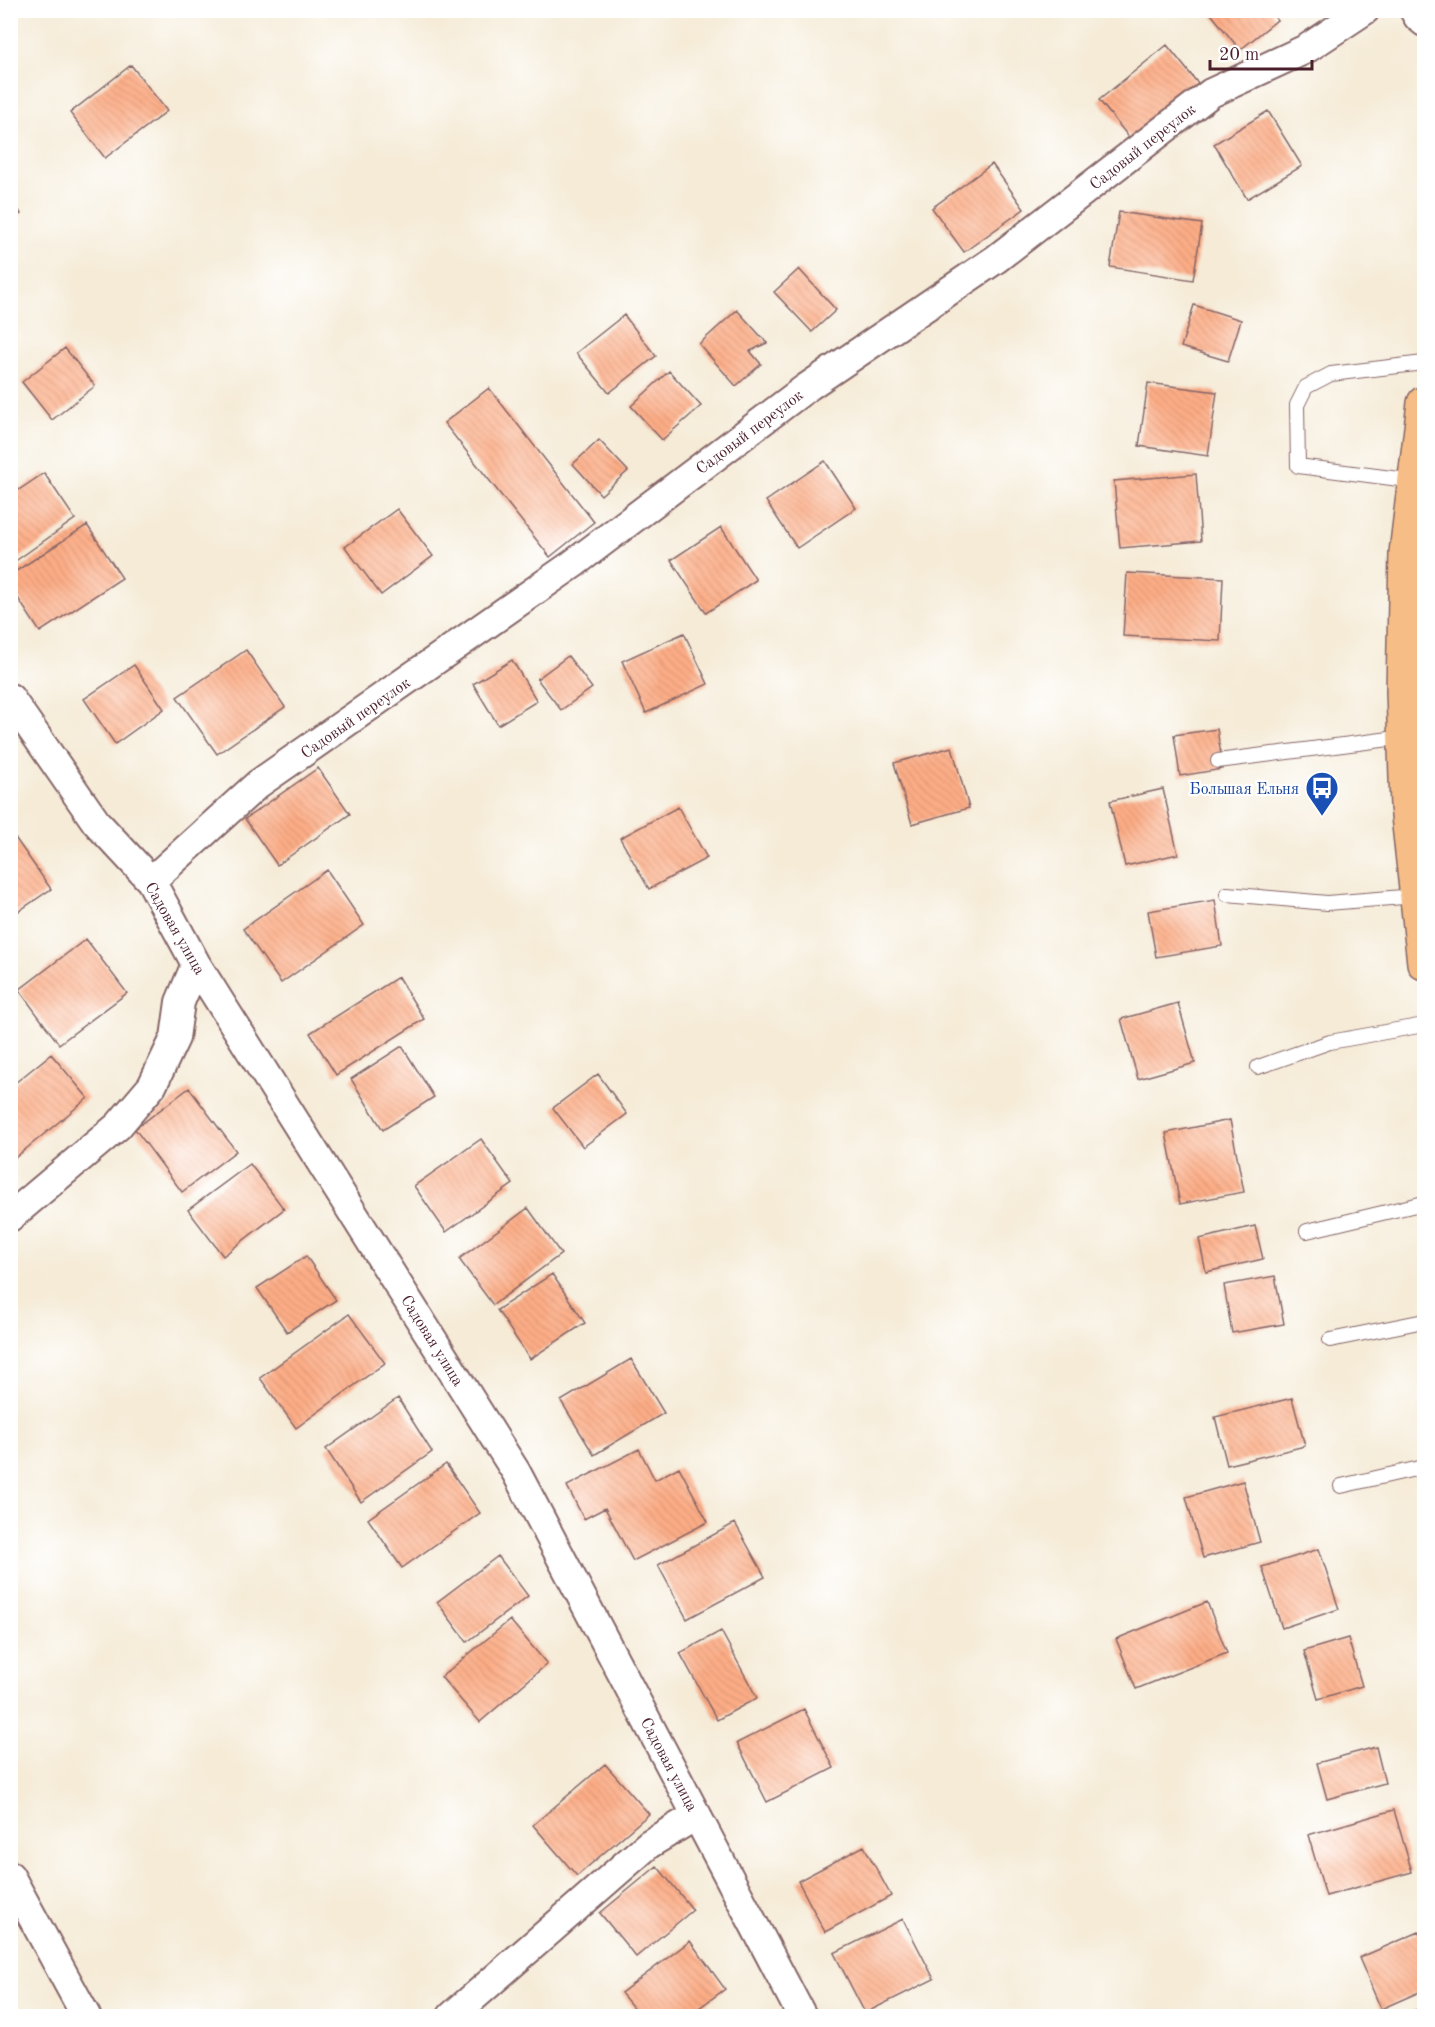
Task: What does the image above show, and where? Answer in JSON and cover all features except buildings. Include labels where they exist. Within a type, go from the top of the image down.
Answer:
[{"type":"main road","points":[[1425,403],[1406,553],[1403,691],[1407,806],[1425,963]]},
{"type":"street","name":"Садовый переулок","points":[[151,881],[258,784],[573,564],[806,388],[996,258],[1211,93],[1306,49],[1365,10]]},
{"type":"street","points":[[1414,10],[1425,22]]},
{"type":"street","name":"Садовая улица","points":[[10,698],[96,822],[151,881],[196,964],[516,1472],[802,2016]]},
{"type":"street","points":[[10,1217],[118,1125],[152,1086],[175,1038],[180,1002],[196,964]]},
{"type":"street","points":[[452,2016],[649,1844],[697,1815]]},
{"type":"street","points":[[10,1876],[86,2016]]},
{"type":"lane","points":[[1414,481],[1298,466],[1297,405],[1306,387],[1331,374],[1425,363]]},
{"type":"lane","points":[[1218,761],[1405,737]]},
{"type":"lane","points":[[1227,894],[1327,903],[1416,896]]},
{"type":"lane","points":[[1258,1067],[1330,1042],[1425,1025]]},
{"type":"lane","points":[[1307,1231],[1425,1203]]},
{"type":"lane","points":[[1330,1340],[1425,1321]]},
{"type":"lane","points":[[1341,1486],[1425,1467]]},
{"type":"place","name":"Большая Ельня","points":[[1322,817]]}]
